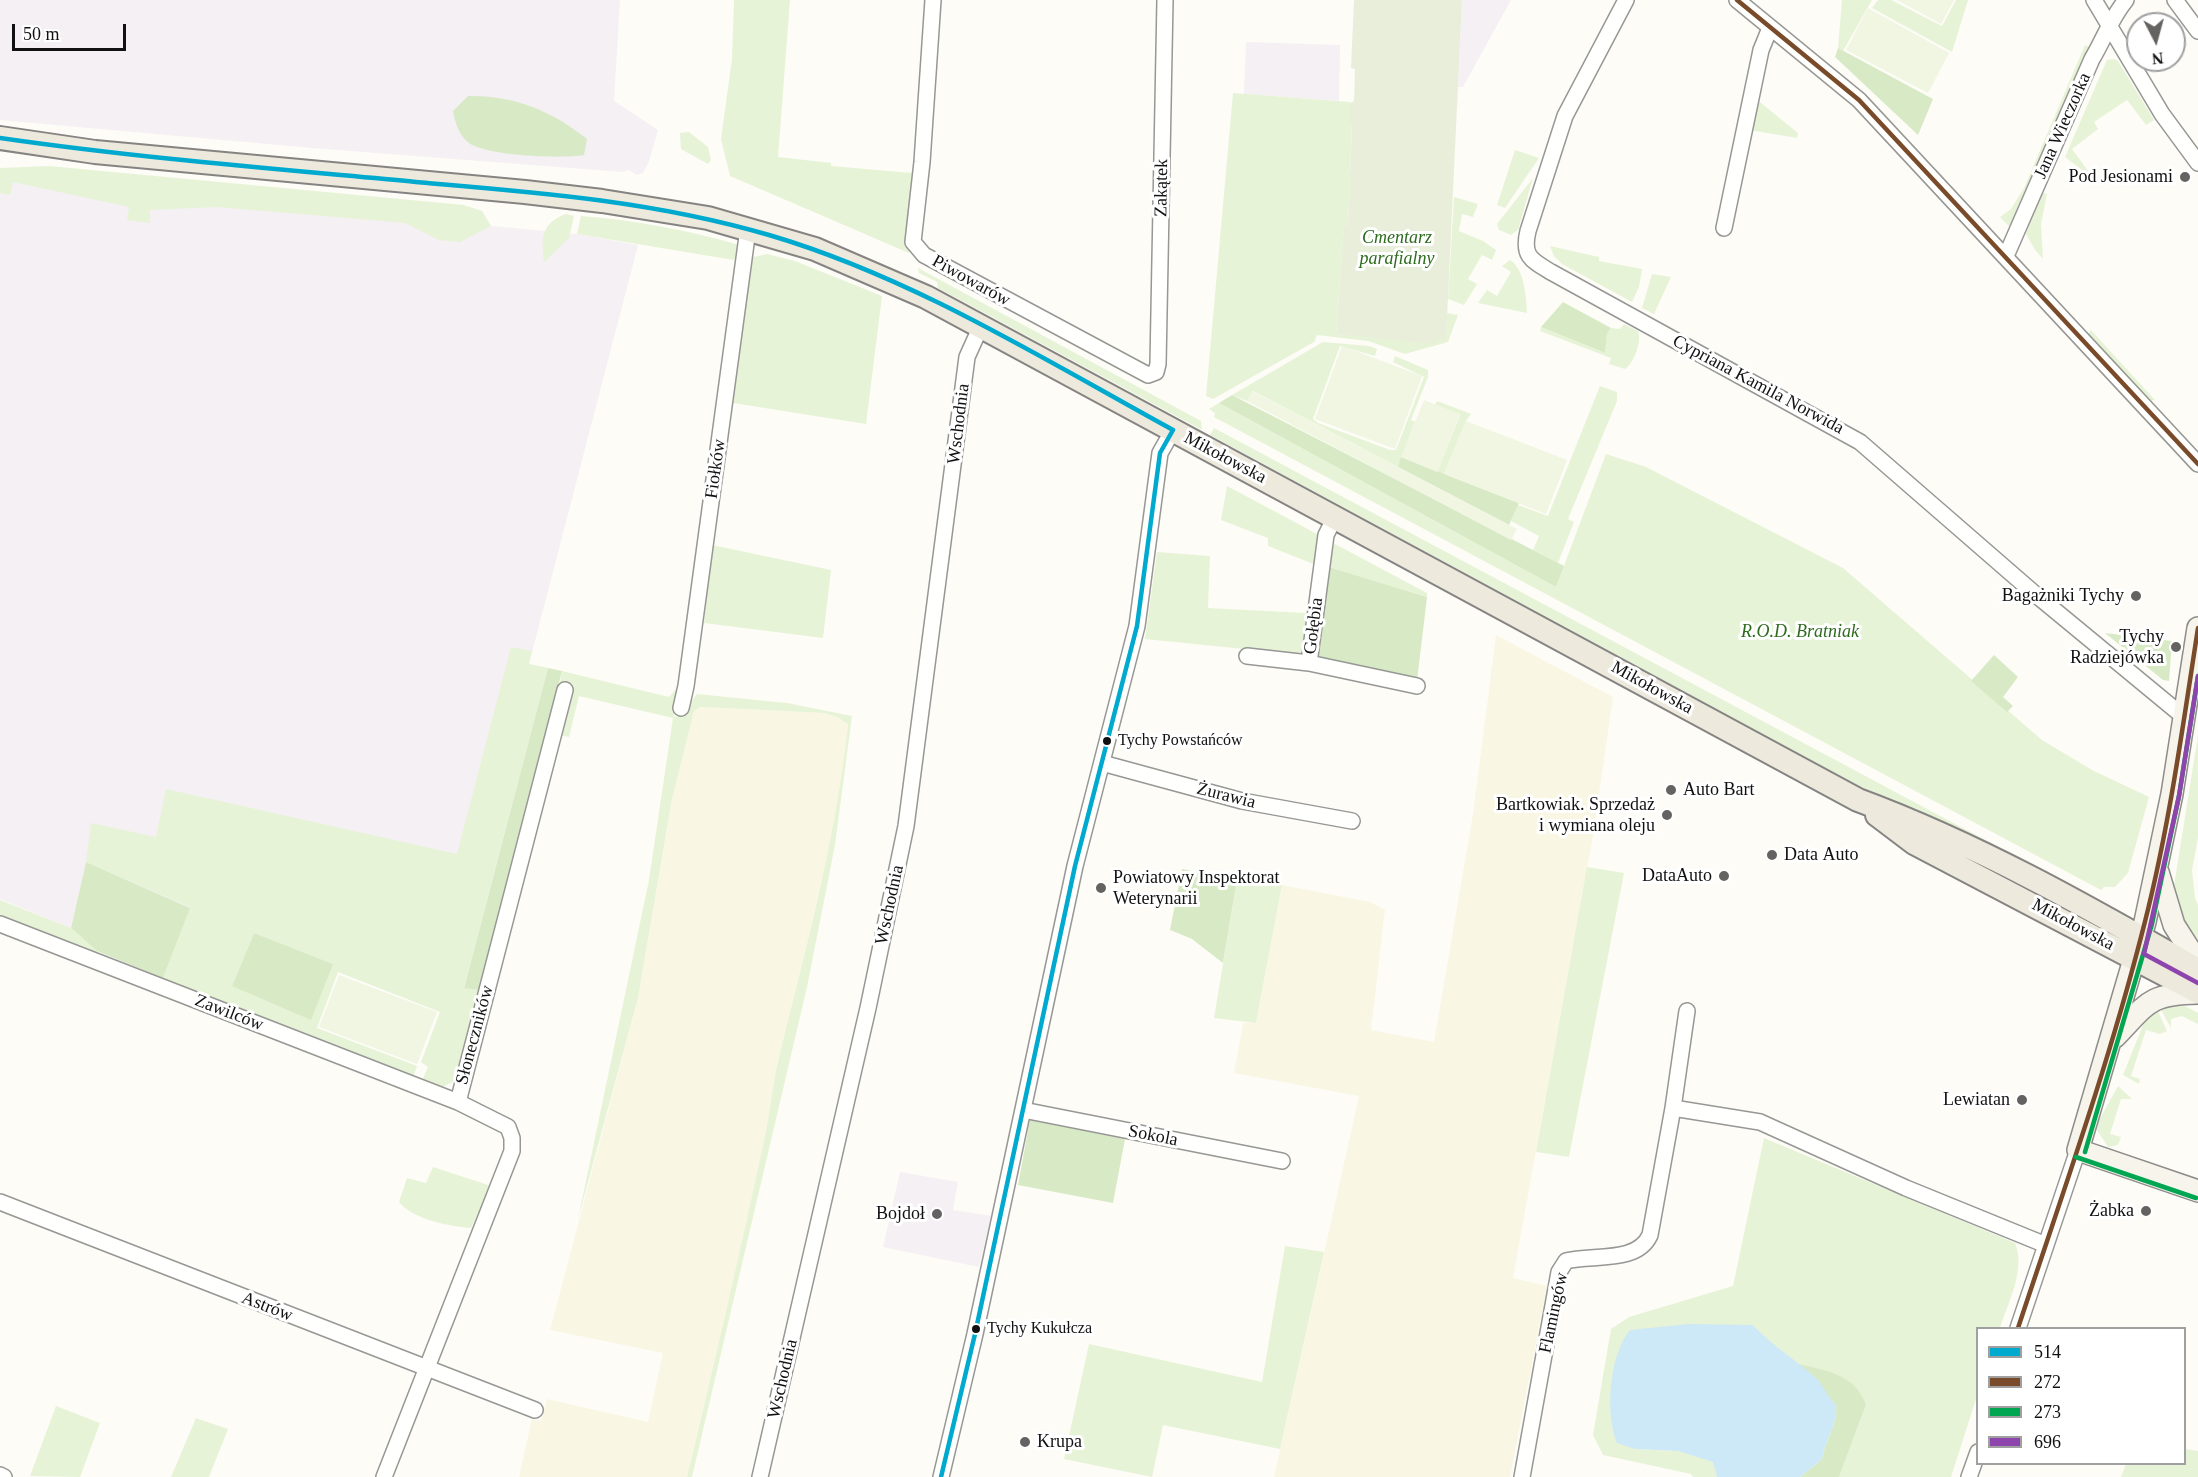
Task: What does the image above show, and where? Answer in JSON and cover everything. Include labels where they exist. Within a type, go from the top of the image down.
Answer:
[{"type":"main road","name":"Mikołowska","points":[[0,138],[95,152],[602,201],[708,218],[815,249],[926,297],[981,326],[1858,800],[1915,821],[1965,844],[2138,948],[2198,993]]},
{"type":"main road","name":"Mikołowska","points":[[0,152],[95,152]]},
{"type":"main road","name":"Mikołowska","points":[[2138,948],[2198,970]]},
{"type":"street","name":"Piwowarów","points":[[933,0],[922,162],[913,242],[924,255],[1141,373],[1153,375]]},
{"type":"street","name":"Zakątek","points":[[1153,375],[1158,364],[1165,0]]},
{"type":"street","name":"Cypriana Kamila Norwida","points":[[1626,0],[1562,125],[1528,231],[1525,248],[1528,254],[1551,272],[1821,418],[1869,448],[2035,594],[2184,717]]},
{"type":"street","points":[[1737,0],[1859,100],[2198,464]]},
{"type":"street","points":[[2094,0],[2162,114],[2198,163]]},
{"type":"street","name":"Jana Wieczorka","points":[[2006,256],[2092,59],[2110,26],[2112,16],[2126,0]]},
{"type":"street","points":[[2175,0],[2198,31]]},
{"type":"street","points":[[1724,228],[1761,50],[1770,28]]},
{"type":"street","name":"Fiołków","points":[[681,708],[688,675],[748,229]]},
{"type":"street","name":"Wschodnia","points":[[760,1477],[868,1008],[906,826],[967,357],[981,326]]},
{"type":"street","points":[[941,1477],[1023,1110],[1072,876],[1126,677],[1139,614],[1160,453],[1173,430]]},
{"type":"street","name":"Gołębia","points":[[1335,517],[1326,535],[1309,663],[1417,686]]},
{"type":"street","points":[[2019,1327],[2078,1150],[2138,948],[2157,869],[2198,628]]},
{"type":"street","points":[[1247,656],[1309,663]]},
{"type":"street","name":"Słoneczników","points":[[384,1477],[513,1150],[508,1127],[458,1102],[565,690]]},
{"type":"street","name":"Żurawia","points":[[1102,763],[1242,801],[1352,821]]},
{"type":"street","points":[[2157,869],[2174,925],[2198,963]]},
{"type":"street","name":"Zawilców","points":[[0,924],[458,1102]]},
{"type":"street","points":[[2110,1041],[2143,1006],[2153,999],[2169,994],[2198,993]]},
{"type":"street","name":"Flamingów","points":[[1522,1477],[1559,1272],[1566,1261],[1636,1251],[1646,1244],[1650,1236],[1687,1011]]},
{"type":"street","points":[[1672,1108],[1760,1122],[1906,1188],[2046,1245]]},
{"type":"street","name":"Sokola","points":[[1023,1110],[1282,1161]]},
{"type":"street","points":[[2078,1150],[2198,1191]]},
{"type":"street","name":"Astrów","points":[[0,1202],[535,1410]]},
{"type":"street","points":[[1969,1477],[1976,1455]]},
{"type":"street","points":[[0,1475],[4,1477]]},
{"type":"shaded area","points":[[0,0],[620,0],[614,101],[658,130],[649,161],[643,173],[637,175],[629,170],[623,172],[312,148],[0,120]]},
{"type":"shaded area","points":[[1462,0],[1511,0],[1463,87],[1458,87]]},
{"type":"shaded area","points":[[1246,42],[1340,45],[1339,101],[1244,94]]},
{"type":"shaded area","points":[[0,180],[577,234],[638,245],[529,664],[548,668],[457,1013],[190,908],[86,862],[71,928],[0,899]]},
{"type":"shaded area","points":[[1496,635],[1613,697],[1593,836],[1513,1278],[1547,1286],[1510,1477],[1274,1477],[1359,1096],[1234,1073],[1243,1023],[1256,1023],[1282,885],[1370,902],[1385,910],[1371,1030],[1434,1042],[1473,814]]},
{"type":"shaded area","points":[[700,707],[824,713],[848,724],[842,777],[828,856],[804,963],[777,1063],[766,1135],[727,1309],[687,1477],[519,1477],[532,1419],[541,1421],[547,1399],[648,1422],[663,1353],[550,1330],[638,998],[672,799],[694,711]]},
{"type":"shaded area","points":[[900,1172],[958,1182],[953,1210],[991,1216],[979,1267],[883,1247]]},
{"type":"green space","points":[[734,0],[790,0],[778,157],[831,163],[831,166],[912,173],[909,253],[730,176],[721,139],[732,59]]},
{"type":"green space","name":"Cmentarz parafialny","points":[[1354,0],[1462,0],[1446,340],[1436,339],[1435,344],[1336,334],[1344,226],[1348,226],[1352,125],[1349,125],[1349,104],[1354,101],[1355,69],[1351,68]]},
{"type":"green space","points":[[1842,0],[1872,0],[1843,51],[1838,48]]},
{"type":"green space","points":[[1878,0],[1891,0],[1942,26],[1956,0],[1968,0],[1952,52],[1872,8]]},
{"type":"green space","points":[[1897,0],[1954,0],[1941,24]]},
{"type":"green space","points":[[1868,8],[1949,53],[1928,93],[1846,50]]},
{"type":"green space","points":[[2085,45],[2090,47],[2015,222],[2009,226],[2000,217],[2011,209],[2024,188]]},
{"type":"green space","points":[[1838,48],[1933,99],[1918,135],[1835,57]]},
{"type":"green space","points":[[2107,60],[2118,61],[2154,120],[2146,125],[2127,100],[2094,122],[2098,129],[2072,149],[2094,179],[2065,157]]},
{"type":"green space","points":[[1233,93],[1350,102],[1349,124],[1352,125],[1348,226],[1344,227],[1336,334],[1446,339],[1447,313],[1458,315],[1448,342],[1405,354],[1368,341],[1317,335],[1314,342],[1213,399],[1206,396]]},
{"type":"green space","points":[[468,96],[485,96],[517,102],[560,120],[587,139],[584,155],[507,154],[469,143],[460,133],[453,111]]},
{"type":"green space","points":[[1756,99],[1798,133],[1797,138],[1749,130]]},
{"type":"green space","points":[[689,132],[708,147],[711,160],[708,164],[681,149],[680,133]]},
{"type":"green space","points":[[1515,150],[1539,158],[1505,208],[1497,205]]},
{"type":"green space","points":[[49,166],[464,205],[482,211],[491,226],[460,242],[439,240],[405,223],[216,207],[150,210],[150,223],[127,220],[129,207],[13,182],[10,195],[0,193],[0,168]]},
{"type":"green space","points":[[1533,178],[1518,230],[1511,235],[1499,230],[1497,224]]},
{"type":"green space","points":[[2041,192],[2047,194],[2041,224],[2043,259],[2026,234]]},
{"type":"green space","points":[[1454,197],[1478,204],[1473,217],[1462,214],[1459,231],[1483,241],[1496,250],[1492,260],[1482,255],[1468,279],[1477,284],[1464,305],[1448,299]]},
{"type":"green space","points":[[566,214],[574,216],[569,238],[544,262],[543,239],[547,227]]},
{"type":"green space","points":[[581,216],[661,226],[739,245],[734,260],[577,234]]},
{"type":"green space","points":[[1550,246],[1599,257],[1599,261],[1642,269],[1639,287],[1632,302],[1562,264],[1554,256]]},
{"type":"green space","points":[[767,254],[795,261],[882,296],[866,424],[733,403],[749,258]]},
{"type":"green space","points":[[1510,260],[1522,277],[1527,313],[1478,303],[1487,290],[1497,296],[1511,272],[1502,266]]},
{"type":"green space","points":[[918,268],[1201,421],[1202,430],[938,288],[937,282],[919,273]]},
{"type":"green space","points":[[1652,274],[1671,277],[1654,314],[1642,308]]},
{"type":"green space","points":[[1563,302],[1611,328],[1607,334],[1605,353],[1541,327]]},
{"type":"green space","points":[[1624,324],[1638,331],[1639,336],[1636,352],[1625,369],[1609,364],[1611,358],[1540,331],[1541,327],[1605,353],[1607,334],[1611,328],[1620,329]]},
{"type":"green space","points":[[2091,330],[2155,400],[2149,401],[2091,338],[2088,334]]},
{"type":"green space","points":[[1323,342],[1369,346],[1377,349],[1375,356],[1340,346],[1313,419],[1318,423],[1390,450],[1396,450],[1424,377],[1393,362],[1395,356],[1428,370],[1428,377],[1411,420],[1415,422],[1398,467],[1253,391],[1247,401],[1232,395]]},
{"type":"green space","points":[[1342,346],[1422,376],[1395,449],[1315,419]]},
{"type":"green space","points":[[1600,386],[1617,392],[1617,401],[1568,519],[1574,522],[1558,563],[1533,550],[1539,536],[1511,521],[1518,505],[1548,516]]},
{"type":"green space","points":[[1252,391],[1517,529],[1511,540],[1247,401]]},
{"type":"green space","points":[[1232,395],[1564,566],[1556,587],[1219,403]]},
{"type":"green space","points":[[1424,400],[1460,414],[1437,472],[1401,457]]},
{"type":"green space","points":[[1437,401],[1471,414],[1444,474],[1437,472],[1460,415],[1435,405]]},
{"type":"green space","name":"R.O.D. Bratniak","points":[[1219,403],[1556,587],[1606,454],[1646,467],[1843,568],[2042,740],[2092,770],[2149,797],[2128,873],[2115,887],[2104,887],[2101,890],[1214,417],[1215,413],[1209,409]]},
{"type":"green space","points":[[1466,421],[1567,460],[1546,514],[1444,474]]},
{"type":"green space","points":[[1214,428],[2090,896],[2088,900],[1917,809],[1874,794],[1210,435]]},
{"type":"green space","points":[[1401,457],[1519,503],[1509,525],[1398,467]]},
{"type":"green space","points":[[1227,486],[1317,534],[1319,552],[1316,565],[1268,546],[1268,538],[1221,520]]},
{"type":"green space","points":[[1335,544],[1427,593],[1427,597],[1329,567],[1330,549]]},
{"type":"green space","points":[[712,545],[831,570],[823,638],[704,623]]},
{"type":"green space","points":[[1157,552],[1210,556],[1208,608],[1306,613],[1303,655],[1145,639]]},
{"type":"green space","points":[[1329,567],[1427,597],[1417,681],[1330,664],[1315,656]]},
{"type":"green space","points":[[2105,633],[2172,641],[2169,681],[2163,680]]},
{"type":"green space","points":[[511,647],[532,651],[529,664],[548,668],[464,987],[480,990],[456,1080],[439,1089],[422,1081],[428,1067],[421,1062],[440,1012],[338,972],[317,1028],[417,1066],[413,1078],[163,978],[190,907],[86,862],[91,823],[156,837],[166,789],[457,854]],"holes":[[[254,933],[333,964],[232,986]]]},
{"type":"green space","points":[[1994,655],[2018,677],[2003,697],[2013,706],[2007,712],[1971,681]]},
{"type":"green space","points":[[548,668],[562,671],[480,990],[464,988]]},
{"type":"green space","points":[[562,671],[669,697],[677,688],[674,717],[682,714],[697,694],[787,703],[852,716],[835,845],[807,987],[692,1477],[687,1477],[755,1183],[778,1061],[828,852],[848,724],[824,713],[700,707],[694,711],[672,799],[638,998],[578,1219],[649,880],[673,718],[579,696],[569,737],[560,735],[573,691],[568,683],[560,682]]},
{"type":"green space","points":[[2198,735],[2198,838],[2192,870],[2198,905],[2198,942],[2187,927],[2174,886]]},
{"type":"green space","points":[[86,862],[190,908],[163,978],[97,951],[71,928]]},
{"type":"green space","points":[[1587,867],[1624,873],[1569,1157],[1536,1152]]},
{"type":"green space","points":[[1182,869],[1237,880],[1223,963],[1192,939],[1170,930]]},
{"type":"green space","points":[[1237,880],[1282,885],[1256,1023],[1214,1018]]},
{"type":"green space","points":[[0,900],[71,928],[97,951],[97,955],[0,916]]},
{"type":"green space","points":[[254,933],[333,964],[311,1020],[232,986]]},
{"type":"green space","points":[[339,975],[437,1012],[417,1064],[319,1027]]},
{"type":"green space","points":[[2172,1005],[2185,1006],[2198,1013],[2198,1024],[2182,1016],[2171,1019],[2171,1028],[2160,1008]]},
{"type":"green space","points":[[2157,1009],[2167,1031],[2160,1034],[2146,1030],[2131,1076],[2140,1079],[2139,1084],[2123,1075],[2145,1020]]},
{"type":"green space","points":[[2118,1086],[2132,1099],[2121,1099],[2110,1134],[2121,1137],[2118,1145],[2108,1147],[2097,1130],[2098,1122]]},
{"type":"green space","points":[[1030,1120],[1125,1139],[1113,1203],[1018,1185]]},
{"type":"green space","points":[[1764,1138],[2015,1243],[2018,1253],[2017,1275],[2000,1327],[1976,1327],[1976,1399],[1951,1477],[1839,1477],[1866,1405],[1837,1375],[1795,1363],[1769,1342],[1753,1325],[1635,1449],[1678,1451],[1714,1462],[1717,1477],[1693,1477],[1691,1474],[1603,1455],[1593,1435],[1611,1329],[1629,1317],[1733,1286]]},
{"type":"green space","points":[[433,1167],[491,1186],[471,1228],[423,1218],[399,1202],[407,1178],[426,1183]]},
{"type":"green space","points":[[1285,1246],[1324,1252],[1280,1449],[1163,1425],[1152,1477],[1064,1459],[1089,1344],[1262,1382]]},
{"type":"green space","points":[[1795,1363],[1828,1371],[1847,1380],[1861,1394],[1866,1405],[1839,1477],[1800,1477],[1822,1459],[1835,1419],[1836,1405],[1827,1397],[1817,1380]]},
{"type":"green space","points":[[56,1406],[100,1423],[80,1477],[30,1476]]},
{"type":"green space","points":[[196,1418],[228,1429],[209,1477],[171,1477]]},
{"type":"green space","points":[[2186,1449],[2198,1451],[2198,1477],[2121,1477],[2126,1465],[2186,1465]]},
{"type":"water","points":[[1689,1324],[1753,1325],[1816,1378],[1836,1405],[1835,1419],[1822,1459],[1800,1477],[1717,1477],[1713,1462],[1678,1451],[1635,1449],[1617,1443],[1613,1431],[1610,1401],[1613,1369],[1623,1341],[1630,1330]]},
{"type":"transit line","name":"272","points":[[1737,0],[1859,100],[2198,464]]},
{"type":"transit line","name":"514","points":[[0,138],[208,163],[550,194],[638,206],[726,223],[822,253],[925,296],[1026,348],[1173,430]]},
{"type":"transit line","name":"514","points":[[941,1477],[975,1334],[1075,866],[1137,626],[1160,453],[1173,430]]},
{"type":"transit line","name":"272","points":[[2018,1327],[2098,1084],[2128,986],[2151,899],[2167,822],[2198,628]]},
{"type":"transit line","name":"273","points":[[2085,1152],[2152,924],[2179,796],[2198,676]]},
{"type":"transit line","name":"696","points":[[2198,676],[2179,796],[2144,954],[2198,983]]},
{"type":"transit line","name":"273","points":[[2076,1157],[2196,1198]]},
{"type":"place","name":"Pod Jesionami","points":[[2185,177]]},
{"type":"place","name":"Bagażniki Tychy","points":[[2136,596]]},
{"type":"place","name":"Tychy Radziejówka","points":[[2176,647]]},
{"type":"place","name":"Tychy Powstańców","points":[[1107,741]]},
{"type":"place","name":"Auto Bart","points":[[1671,790]]},
{"type":"place","name":"Bartkowiak. Sprzedaż i wymiana oleju","points":[[1667,815]]},
{"type":"place","name":"Data Auto","points":[[1772,855]]},
{"type":"place","name":"DataAuto","points":[[1724,876]]},
{"type":"place","name":"Powiatowy Inspektorat Weterynarii","points":[[1101,888]]},
{"type":"place","name":"Lewiatan","points":[[2022,1100]]},
{"type":"place","name":"Żabka","points":[[2146,1211]]},
{"type":"place","name":"Bojdoł","points":[[937,1214]]},
{"type":"place","name":"Tychy Kukułcza","points":[[976,1329]]},
{"type":"place","name":"Krupa","points":[[1025,1442]]}]
